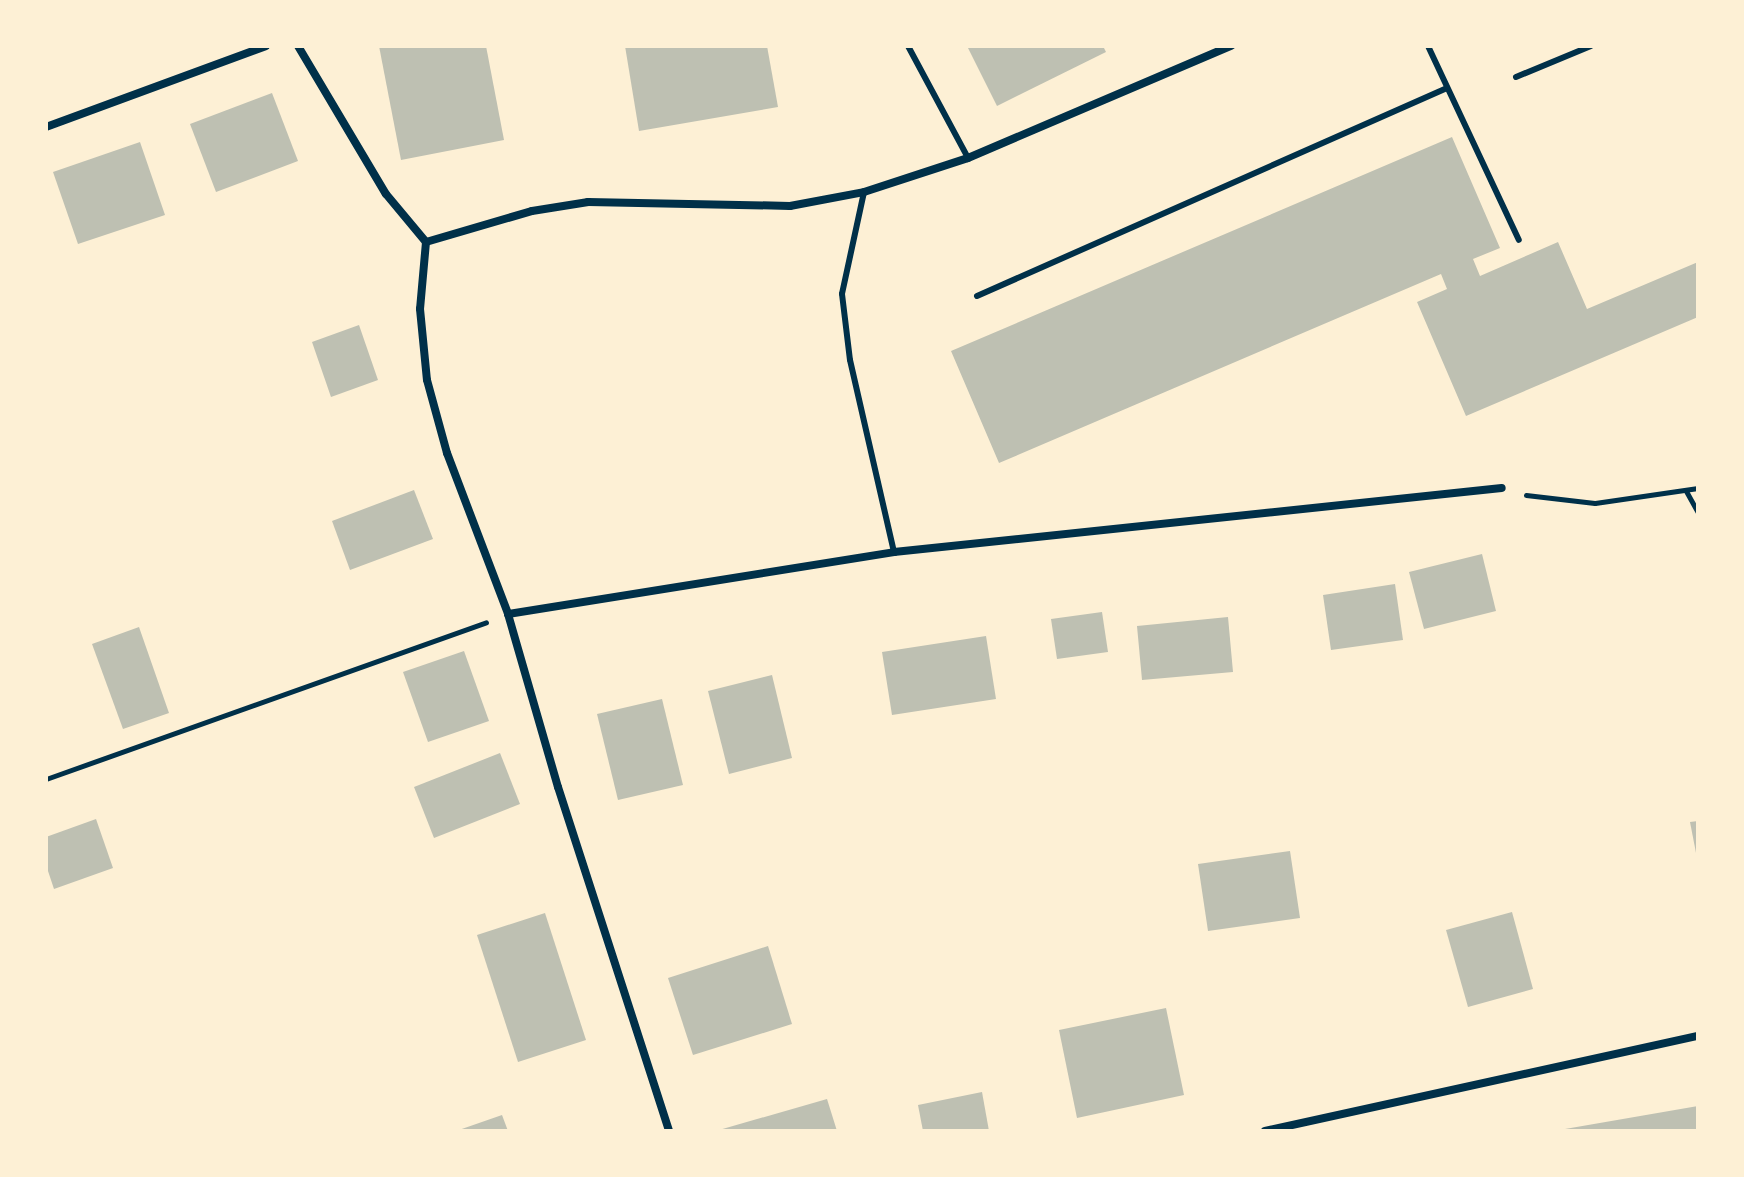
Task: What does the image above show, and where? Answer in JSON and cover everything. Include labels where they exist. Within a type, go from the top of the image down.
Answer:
[{"type":"street","points":[[46,127],[266,46]]},
{"type":"street","points":[[298,46],[386,194],[426,242],[420,309],[427,380],[447,453],[508,614],[558,787],[669,1131]]},
{"type":"street","points":[[426,242],[532,211],[588,202],[790,206],[864,192],[968,158],[1231,46]]},
{"type":"street","points":[[508,614],[894,552],[1502,488]]},
{"type":"street","points":[[1265,1131],[1698,1036]]},
{"type":"lane","points":[[908,46],[968,158]]},
{"type":"lane","points":[[1428,46],[1519,240]]},
{"type":"lane","points":[[1516,77],[1591,46]]},
{"type":"lane","points":[[977,296],[1447,88]]},
{"type":"lane","points":[[864,192],[842,294],[850,360],[894,552]]},
{"type":"path","points":[[1502,488],[1546,500],[1595,503],[1698,488]]},
{"type":"path","points":[[1686,491],[1698,513]]},
{"type":"path","points":[[46,779],[508,614]]},
{"type":"building","points":[[379,46],[486,46],[504,140],[401,160]]},
{"type":"building","points":[[625,46],[767,46],[778,107],[639,131]]},
{"type":"building","points":[[967,46],[1103,46],[1106,52],[997,106]]},
{"type":"building","points":[[272,93],[298,161],[216,192],[190,124]]},
{"type":"building","points":[[1452,137],[1500,248],[1473,259],[1480,276],[1558,242],[1587,309],[1698,262],[1698,317],[1466,416],[1417,302],[1447,289],[1441,274],[999,463],[951,351]]},
{"type":"building","points":[[140,142],[165,215],[78,244],[53,172]]},
{"type":"building","points":[[359,325],[378,380],[331,397],[312,342]]},
{"type":"building","points":[[414,490],[433,539],[350,570],[332,521]]},
{"type":"building","points":[[1482,554],[1496,611],[1424,629],[1409,572]]},
{"type":"building","points":[[1395,584],[1403,640],[1331,650],[1323,595]]},
{"type":"building","points":[[1102,612],[1108,652],[1057,659],[1051,619]]},
{"type":"building","points":[[1228,617],[1233,672],[1142,680],[1137,626]]},
{"type":"building","points":[[139,627],[169,713],[123,729],[92,644]]},
{"type":"building","points":[[986,636],[996,699],[892,715],[882,652]]},
{"type":"building","points":[[464,651],[489,721],[428,742],[403,672]]},
{"type":"building","points":[[772,675],[792,758],[729,774],[708,691]]},
{"type":"building","points":[[662,699],[683,785],[618,800],[597,714]]},
{"type":"building","points":[[500,753],[520,804],[434,838],[414,787]]},
{"type":"building","points":[[96,819],[113,868],[54,889],[46,865],[46,837]]},
{"type":"building","points":[[1698,821],[1698,858],[1697,858],[1690,822]]},
{"type":"building","points":[[1290,851],[1300,918],[1208,931],[1198,864]]},
{"type":"building","points":[[1512,912],[1533,989],[1468,1007],[1446,930]]},
{"type":"building","points":[[545,913],[586,1040],[518,1062],[477,935]]},
{"type":"building","points":[[768,946],[792,1024],[693,1055],[668,978]]},
{"type":"building","points":[[1166,1008],[1184,1095],[1077,1118],[1059,1030]]},
{"type":"building","points":[[982,1092],[989,1131],[923,1131],[918,1105]]},
{"type":"building","points":[[827,1099],[837,1131],[719,1131],[719,1130]]},
{"type":"building","points":[[1698,1106],[1698,1131],[1565,1131],[1565,1129]]},
{"type":"building","points":[[502,1115],[508,1131],[456,1131]]}]
